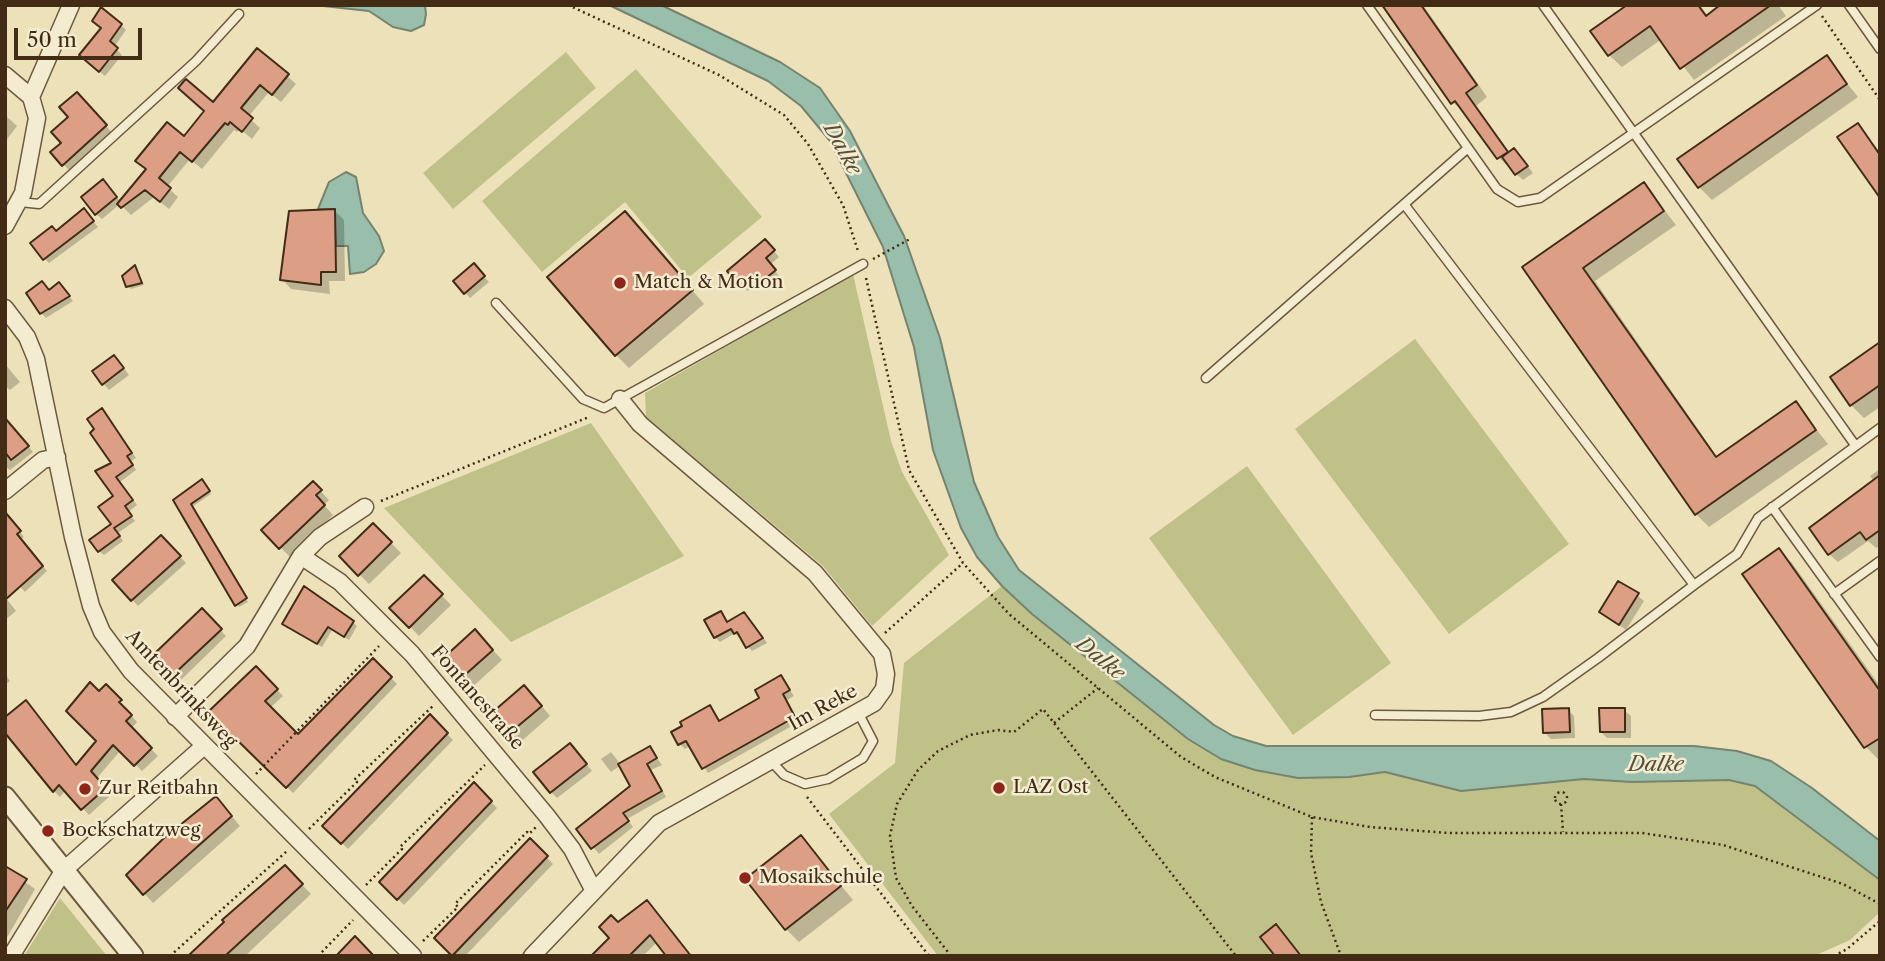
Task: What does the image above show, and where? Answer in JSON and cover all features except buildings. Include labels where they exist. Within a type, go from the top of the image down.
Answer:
[{"type":"street","points":[[5,226],[19,202],[30,170],[37,118],[32,97],[71,5]]},
{"type":"street","points":[[5,75],[32,97]]},
{"type":"street","name":"Amtenbrinksweg","points":[[5,308],[27,337],[36,359],[73,537],[92,607],[102,632],[131,671],[175,717],[411,955]]},
{"type":"street","name":"Im Reke","points":[[532,956],[659,823],[874,704],[884,689],[886,674],[882,654],[875,642],[815,573],[640,424],[620,399]]},
{"type":"street","points":[[5,491],[43,460],[57,457]]},
{"type":"street","points":[[175,717],[247,646],[301,556],[320,537],[365,507]]},
{"type":"street","name":"Fontanestraße","points":[[301,556],[340,582],[446,694],[497,753],[572,849],[594,891]]},
{"type":"street","points":[[11,956],[64,870],[204,746]]},
{"type":"street","points":[[5,797],[132,956]]},
{"type":"lane","points":[[1367,5],[1497,189],[1518,202],[1540,198],[1816,6]]},
{"type":"lane","points":[[1543,5],[1856,445]]},
{"type":"lane","points":[[1849,5],[1880,49]]},
{"type":"lane","points":[[19,202],[39,204],[196,61],[239,14]]},
{"type":"lane","points":[[1206,378],[1468,148]]},
{"type":"lane","points":[[1404,204],[1694,585]]},
{"type":"lane","points":[[496,303],[583,399],[604,408],[863,264]]},
{"type":"lane","points":[[1375,715],[1479,716],[1511,712],[1543,696],[1598,659],[1737,554],[1758,518],[1880,428]]},
{"type":"lane","points":[[1772,507],[1880,657]]},
{"type":"lane","points":[[1834,594],[1880,561]]},
{"type":"lane","points":[[771,761],[784,775],[806,784],[828,779],[863,758],[873,741],[858,712]]},
{"type":"path","points":[[568,5],[719,75],[784,115],[808,144],[843,205],[863,264],[899,438],[909,470],[963,563],[1009,614],[1181,757],[1215,777],[1312,817],[1370,827],[1449,833],[1642,833],[1723,845],[1843,884],[1880,904]]},
{"type":"path","points":[[1816,6],[1880,100]]},
{"type":"path","points":[[873,258],[910,239]]},
{"type":"path","points":[[365,507],[576,425],[604,408]]},
{"type":"path","points":[[875,642],[963,563]]},
{"type":"path","points":[[244,787],[391,634]]},
{"type":"path","points":[[1054,723],[1098,688]]},
{"type":"path","points":[[170,956],[298,841],[357,782],[354,780],[363,771],[446,694]]},
{"type":"path","points":[[951,956],[912,906],[896,878],[890,836],[892,819],[902,793],[926,761],[959,740],[998,730],[1014,732],[1043,709],[1236,956]]},
{"type":"path","points":[[318,956],[402,849],[400,847],[497,753]]},
{"type":"path","points":[[806,784],[806,795],[929,956]]},
{"type":"path","points":[[1561,804],[1563,832]]},
{"type":"path","points":[[411,955],[458,907],[455,904],[547,816]]},
{"type":"path","points":[[1312,817],[1311,853],[1319,890],[1341,956]]},
{"type":"path","points":[[1834,956],[1847,949],[1880,921]]},
{"type":"green space","points":[[566,52],[596,88],[453,209],[423,173]]},
{"type":"green space","points":[[636,69],[762,217],[688,278],[625,202],[542,272],[482,201]]},
{"type":"green space","points":[[853,274],[891,441],[902,472],[949,555],[872,626],[823,566],[646,417],[645,393]]},
{"type":"green space","points":[[1415,339],[1569,544],[1449,634],[1295,429]]},
{"type":"green space","points":[[591,423],[684,556],[511,642],[384,508]]},
{"type":"green space","points":[[1247,466],[1391,663],[1293,735],[1149,538]]},
{"type":"green space","points":[[1002,586],[1188,739],[1221,759],[1255,770],[1349,777],[1385,772],[1461,791],[1584,779],[1632,782],[1729,780],[1755,786],[1880,880],[1880,912],[1850,940],[1814,956],[938,956],[829,814],[895,763],[904,663]]},
{"type":"green space","points":[[60,898],[107,956],[24,956]]},
{"type":"water","points":[[314,5],[425,5],[426,14],[424,25],[411,31],[393,27],[369,11]]},
{"type":"water","name":"Dalke","points":[[609,5],[661,5],[780,62],[820,88],[850,131],[904,236],[940,338],[974,482],[998,537],[1019,570],[1214,725],[1233,736],[1266,746],[1694,746],[1737,751],[1771,761],[1812,788],[1880,841],[1880,880],[1755,786],[1729,780],[1632,782],[1584,779],[1461,791],[1385,772],[1349,777],[1298,778],[1255,770],[1221,759],[1188,739],[1032,614],[1002,586],[977,557],[961,528],[933,450],[914,347],[883,247],[830,141],[801,106],[768,81]]},
{"type":"water","points":[[346,172],[356,177],[363,213],[379,236],[384,251],[376,264],[364,272],[350,274],[348,246],[336,246],[334,209],[318,209],[329,182]]},
{"type":"place","name":"Match & Motion","points":[[620,283]]},
{"type":"place","name":"LAZ Ost","points":[[999,788]]},
{"type":"place","name":"Zur Reitbahn","points":[[85,789]]},
{"type":"place","name":"Bockschatzweg","points":[[48,831]]},
{"type":"place","name":"Mosaikschule","points":[[745,878]]}]
